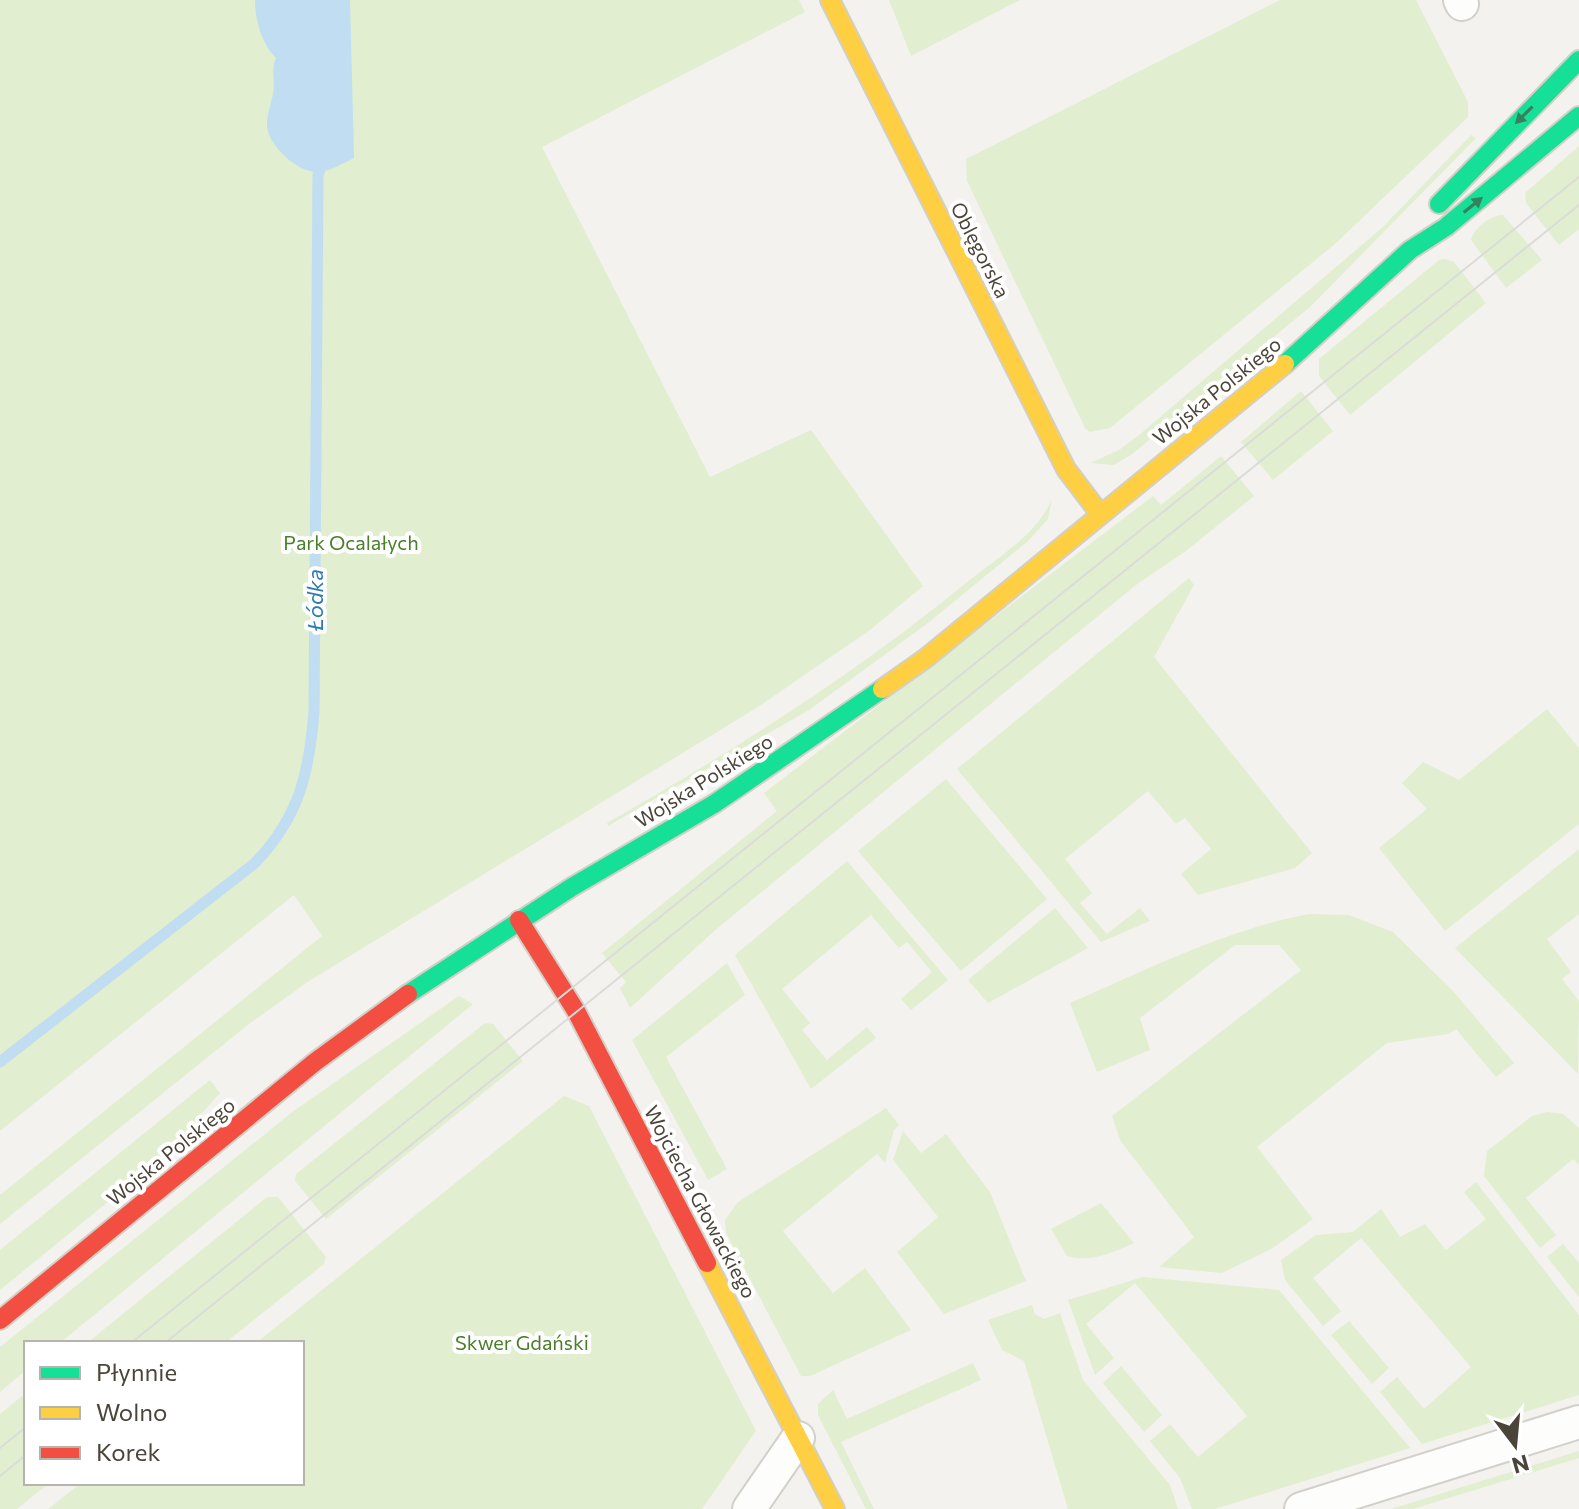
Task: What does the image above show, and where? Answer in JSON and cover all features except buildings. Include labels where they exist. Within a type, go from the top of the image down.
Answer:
[{"type":"main road","name":"Oblęgorska","points":[[830,0],[1066,469],[1100,514]]},
{"type":"main road","name":"Wojska Polskiego","points":[[1410,250],[1443,197],[1579,60]]},
{"type":"main road","name":"Wojska Polskiego","points":[[0,1320],[315,1062],[447,966],[714,804],[926,658],[1295,356],[1410,250],[1446,227],[1579,116]]},
{"type":"main road","name":"Wojciecha Głowackiego","points":[[519,920],[576,1011],[835,1509]]},
{"type":"street","points":[[1301,1509],[1579,1422]]},
{"type":"street","points":[[749,1509],[798,1438]]},
{"type":"green space","name":"Park Ocalałych","points":[[0,0],[799,0],[805,12],[542,147],[710,477],[811,430],[923,586],[870,630],[758,707],[309,981],[249,1024],[0,1224],[0,1195],[322,936],[294,895],[0,1131]]},
{"type":"green space","points":[[889,0],[1020,0],[911,56]]},
{"type":"green space","points":[[1280,0],[1416,0],[1468,102],[1468,117],[1335,244],[1110,428],[1090,432],[1085,428],[967,181],[966,159]]},
{"type":"green space","points":[[1471,135],[1476,138],[1310,307],[1131,455],[1114,465],[1090,463],[1119,450],[1139,435],[1383,227]]},
{"type":"green space","points":[[1579,146],[1579,229],[1559,245],[1526,203],[1525,193]]},
{"type":"green space","points":[[1503,215],[1542,260],[1506,288],[1471,240],[1484,223]]},
{"type":"green space","points":[[1439,260],[1454,262],[1486,303],[1350,415],[1319,376],[1319,359]]},
{"type":"green space","points":[[1301,391],[1333,431],[1273,480],[1241,442]]},
{"type":"green space","points":[[1221,456],[1254,496],[1186,551],[1136,585],[971,720],[713,932],[630,1008],[620,988],[626,982],[602,953],[777,811],[764,793],[1153,496],[1161,505]]},
{"type":"green space","points":[[1052,499],[1048,519],[1027,542],[928,623],[809,710],[608,826],[607,823],[702,768],[794,709],[884,646],[1017,544],[1037,523]]},
{"type":"green space","points":[[1189,578],[1194,585],[1154,657],[1312,853],[1295,868],[1198,895],[1181,874],[1211,849],[1185,818],[1176,824],[1148,791],[1065,859],[1092,893],[1080,903],[1107,934],[1140,908],[1150,921],[1101,942],[957,769]]},
{"type":"green space","points":[[1547,709],[1579,748],[1579,824],[1445,931],[1379,848],[1427,809],[1402,783],[1423,762],[1459,780]]},
{"type":"green space","points":[[946,779],[1047,899],[961,971],[858,851]]},
{"type":"green space","points":[[1579,849],[1579,914],[1547,939],[1571,972],[1562,979],[1579,1001],[1578,1074],[1455,948]]},
{"type":"green space","points":[[847,861],[948,980],[911,1010],[901,999],[932,972],[907,942],[899,948],[871,915],[782,989],[810,1023],[802,1030],[827,1060],[867,1027],[876,1038],[811,1089],[735,955]]},
{"type":"green space","points":[[1055,908],[1088,948],[988,1003],[968,980]]},
{"type":"green space","points":[[1309,914],[1349,915],[1393,932],[1453,991],[1514,1063],[1496,1077],[1456,1029],[1448,1034],[1387,1043],[1257,1147],[1313,1219],[1273,1248],[1222,1273],[1159,1267],[1194,1237],[1120,1140],[1112,1116],[1301,970],[1279,945],[1235,945],[1140,1018],[1150,1050],[1097,1072],[1070,1003],[1217,940]]},
{"type":"green space","points":[[727,963],[745,995],[666,1057],[727,1169],[708,1180],[632,1040]]},
{"type":"green space","points":[[459,996],[473,1004],[62,1341],[24,1341],[24,1372],[0,1392],[0,1347],[295,1110]]},
{"type":"green space","points":[[485,1023],[493,1024],[523,1061],[326,1219],[295,1181],[296,1174]]},
{"type":"green space","points":[[210,1080],[220,1093],[163,1157],[0,1290],[0,1250]]},
{"type":"green space","name":"Skwer Gdański","points":[[564,1096],[589,1106],[756,1431],[702,1509],[48,1509],[78,1485],[304,1485],[304,1341],[258,1341]]},
{"type":"green space","points":[[886,1108],[899,1125],[894,1130],[885,1163],[877,1154],[783,1231],[833,1293],[865,1268],[911,1330],[810,1376],[801,1376],[726,1233],[725,1220],[738,1202]]},
{"type":"green space","points":[[1547,1112],[1563,1114],[1579,1128],[1579,1165],[1573,1159],[1526,1198],[1556,1235],[1540,1248],[1484,1176],[1487,1151],[1532,1116]]},
{"type":"green space","points":[[903,1131],[921,1153],[946,1134],[990,1192],[1026,1281],[944,1314],[897,1252],[938,1217],[893,1160]]},
{"type":"green space","points":[[1476,1182],[1579,1315],[1579,1395],[1422,1444],[1380,1392],[1397,1377],[1424,1409],[1471,1367],[1361,1238],[1313,1278],[1341,1311],[1323,1326],[1285,1280],[1281,1260],[1316,1235],[1353,1232],[1381,1209],[1400,1237],[1425,1224],[1446,1250],[1486,1219],[1464,1192]]},
{"type":"green space","points":[[267,1197],[278,1197],[326,1257],[324,1264],[228,1341],[89,1341]]},
{"type":"green space","points":[[1101,1203],[1134,1243],[1093,1258],[1067,1256],[1051,1229]]},
{"type":"green space","points":[[1563,1244],[1579,1263],[1579,1297],[1547,1257]]},
{"type":"green space","points":[[1143,1277],[1279,1290],[1410,1448],[1215,1509],[1192,1509],[1180,1478],[1150,1441],[1170,1424],[1198,1457],[1247,1416],[1135,1283],[1086,1324],[1114,1358],[1095,1375],[1068,1300]]},
{"type":"green space","points":[[1032,1305],[1035,1314],[1044,1319],[1060,1313],[1083,1380],[1170,1485],[1178,1509],[1068,1509],[1024,1361],[1002,1350],[988,1320]]},
{"type":"green space","points":[[1349,1321],[1389,1368],[1372,1384],[1331,1335]]},
{"type":"green space","points":[[973,1363],[981,1380],[841,1442],[874,1509],[866,1509],[818,1415],[818,1404],[833,1390],[847,1419]]},
{"type":"green space","points":[[1121,1366],[1162,1415],[1144,1432],[1103,1383]]},
{"type":"green space","points":[[24,1395],[24,1485],[47,1485],[17,1509],[0,1509],[0,1414]]},
{"type":"green space","points":[[1579,1451],[1579,1458],[1413,1509],[1391,1509]]},
{"type":"water","points":[[255,0],[350,0],[354,158],[328,170],[311,171],[286,157],[272,141],[267,121],[274,89],[273,67],[276,58],[260,31]]},
{"type":"waterway","name":"Łódka","points":[[0,1062],[255,863],[282,829],[299,794],[309,755],[314,712],[318,175],[324,160]]},
{"type":"tram line","points":[[133,1341],[1579,177]]},
{"type":"tram line","points":[[167,1341],[1579,205]]},
{"type":"tram line","points":[[0,1448],[24,1429]]},
{"type":"tram line","points":[[0,1476],[24,1457]]},
{"type":"traffic: fast","points":[[1439,204],[1579,60]]},
{"type":"traffic: fast","points":[[1285,364],[1410,250],[1446,227],[1579,116]]},
{"type":"traffic: fast","points":[[408,994],[572,887],[714,804],[882,689]]},
{"type":"traffic: slow","points":[[830,0],[1066,469],[1100,514]]},
{"type":"traffic: slow","points":[[882,689],[926,658],[1285,364]]},
{"type":"traffic: slow","points":[[707,1263],[835,1509]]},
{"type":"traffic: jam","points":[[519,920],[576,1011],[707,1263]]},
{"type":"traffic: jam","points":[[0,1320],[315,1062],[408,994]]}]
